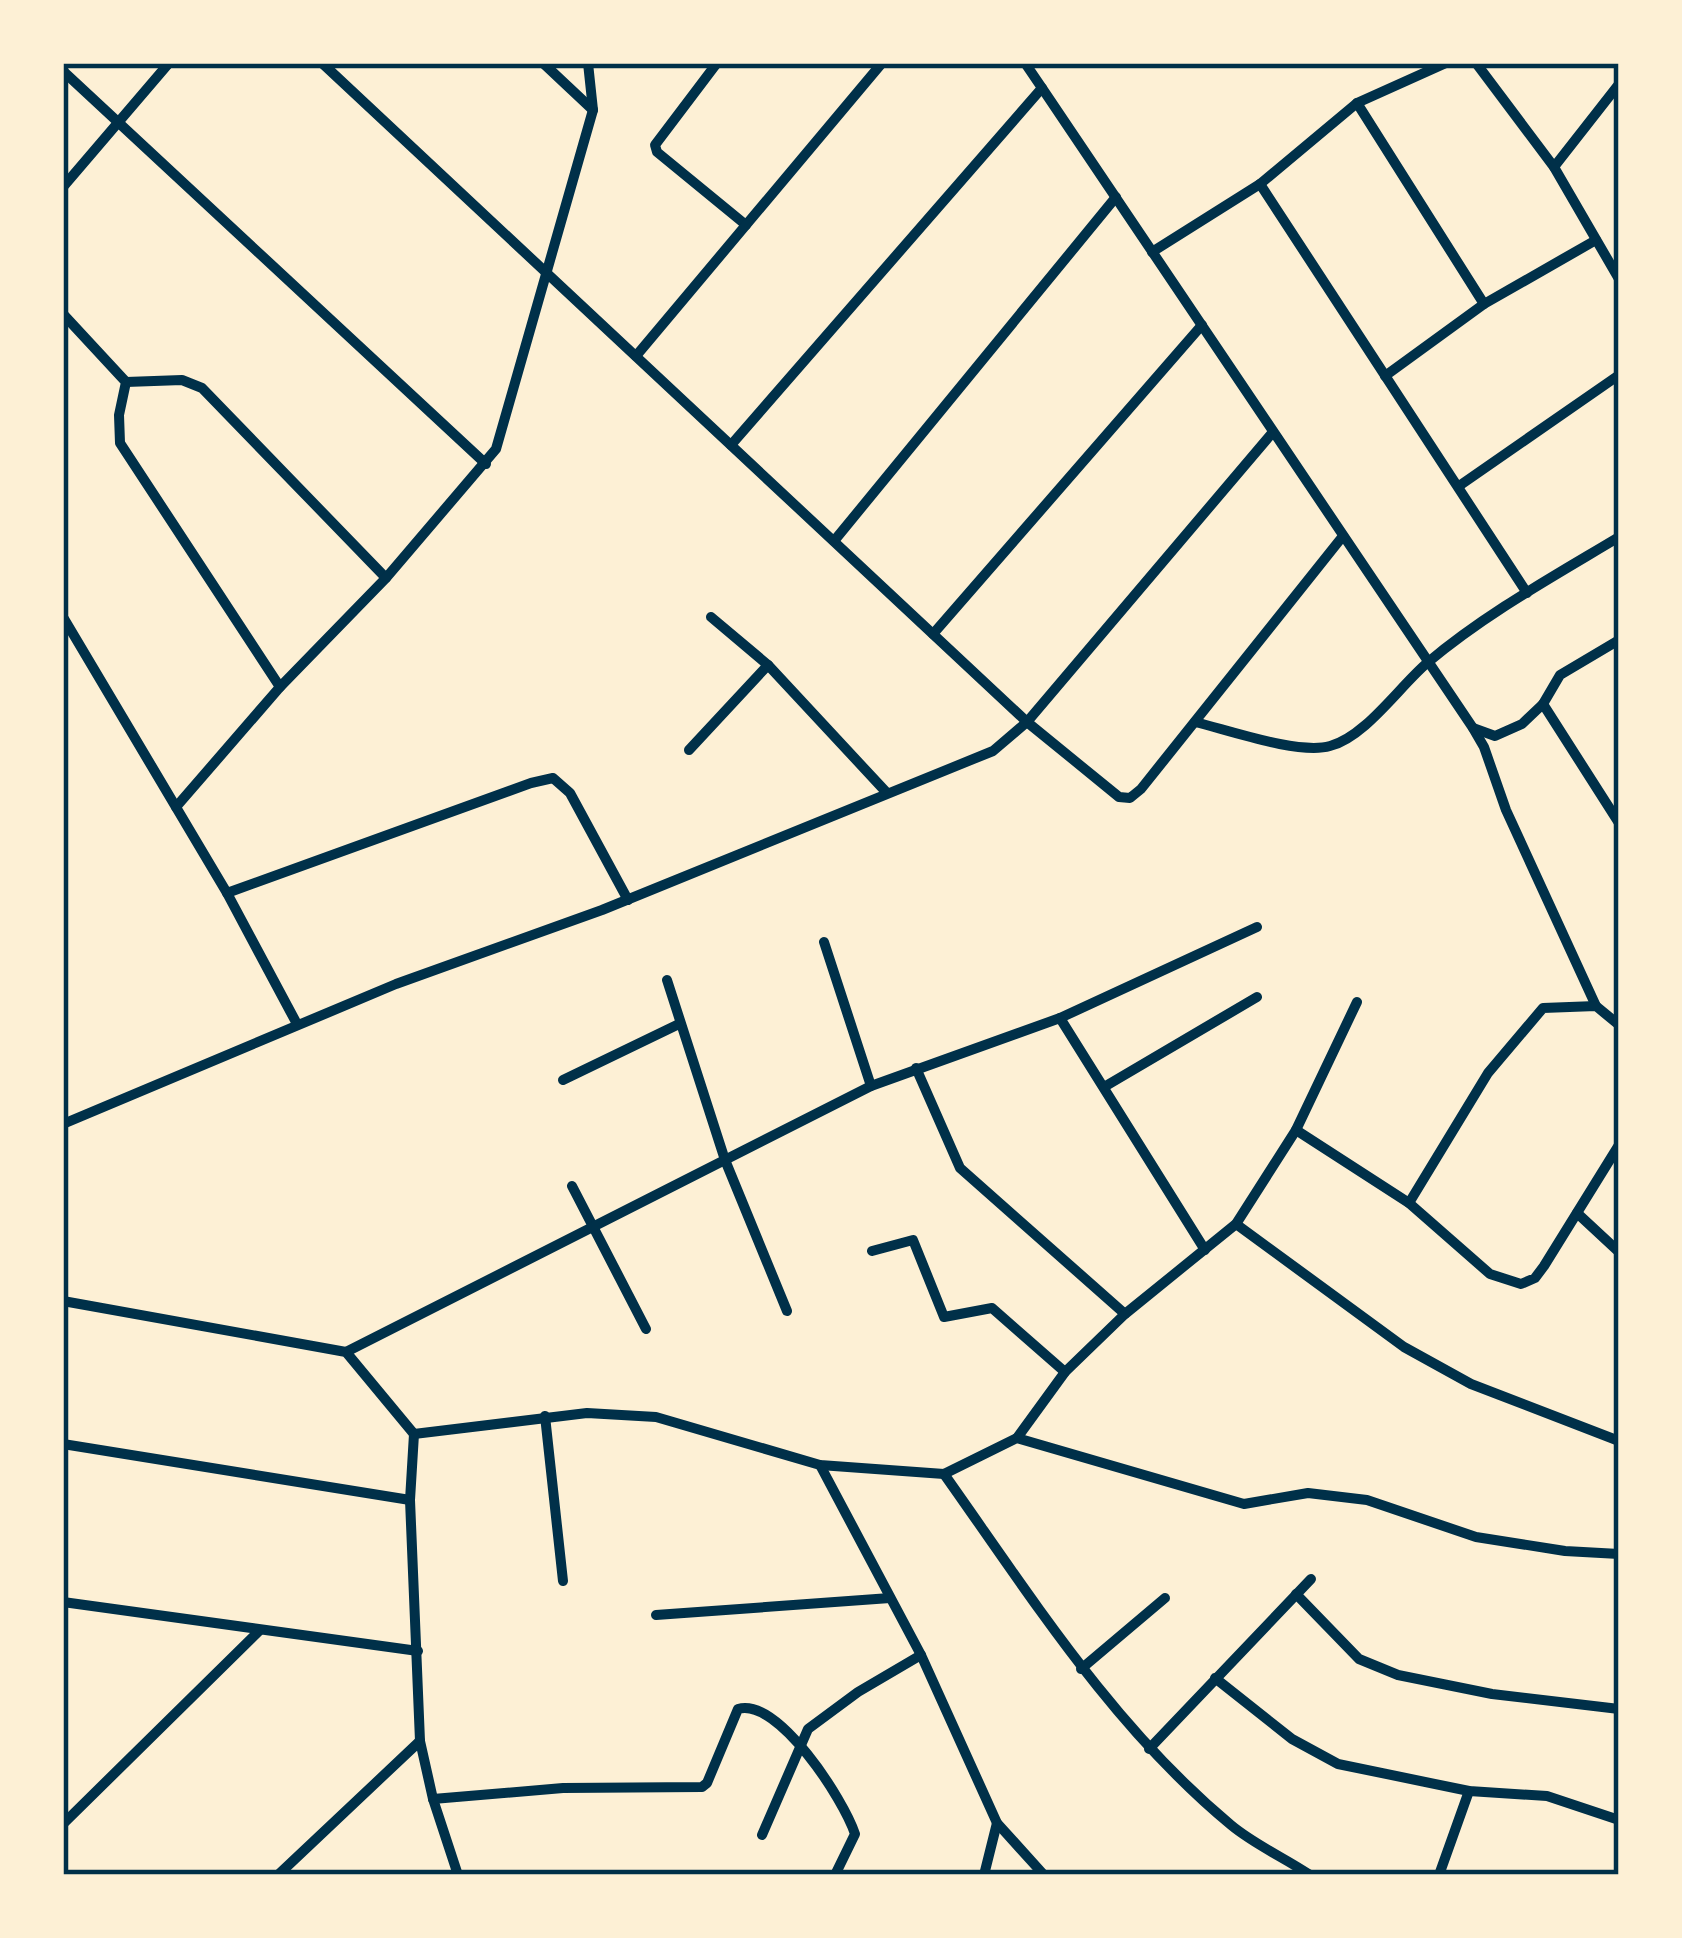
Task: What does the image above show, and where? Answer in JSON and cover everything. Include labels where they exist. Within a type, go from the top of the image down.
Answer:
[{"type":"street","points":[[63,187],[169,63]]},
{"type":"street","points":[[322,63],[1027,722],[1119,797],[1130,798],[1343,536]]},
{"type":"street","points":[[543,63],[593,110]]},
{"type":"street","points":[[176,807],[280,687],[386,578],[496,448],[593,110],[588,63]]},
{"type":"street","points":[[717,63],[655,145],[657,152],[746,225]]},
{"type":"street","points":[[636,356],[882,63]]},
{"type":"street","points":[[1025,63],[1473,728],[1596,1006],[1619,1025]]},
{"type":"street","points":[[1152,252],[1260,184],[1357,103],[1446,63]]},
{"type":"street","points":[[1476,63],[1554,167],[1619,279]]},
{"type":"street","points":[[63,71],[485,464]]},
{"type":"street","points":[[1554,167],[1619,84]]},
{"type":"street","points":[[731,445],[1042,88]]},
{"type":"street","points":[[1357,103],[1484,304]]},
{"type":"street","points":[[1260,184],[1527,593]]},
{"type":"street","points":[[834,541],[1116,197]]},
{"type":"street","points":[[1385,376],[1484,304],[1596,240]]},
{"type":"street","points":[[63,314],[126,382],[182,380],[202,388],[386,578]]},
{"type":"street","points":[[933,634],[1202,325]]},
{"type":"street","points":[[1459,486],[1619,375]]},
{"type":"street","points":[[126,382],[119,416],[120,443],[280,687]]},
{"type":"street","points":[[63,1124],[297,1024],[628,899],[993,751],[1027,722],[1273,432]]},
{"type":"street","points":[[1195,722],[1300,746],[1327,747],[1350,737],[1428,662],[1619,537]]},
{"type":"street","points":[[711,616],[768,665],[887,794]]},
{"type":"street","points":[[63,617],[227,893],[297,1024]]},
{"type":"street","points":[[1473,728],[1495,736],[1522,724],[1543,704],[1560,675],[1617,647]]},
{"type":"street","points":[[689,750],[768,665]]},
{"type":"street","points":[[1543,704],[1619,824]]},
{"type":"street","points":[[227,893],[553,778],[570,793],[628,899]]},
{"type":"street","points":[[63,1300],[346,1352],[871,1086],[1060,1018],[1257,927]]},
{"type":"street","points":[[824,942],[871,1086]]},
{"type":"street","points":[[668,980],[725,1160],[787,1311]]},
{"type":"street","points":[[1104,1088],[1257,997]]},
{"type":"street","points":[[413,1434],[545,1415],[656,1417],[820,1465],[944,1474],[1017,1438],[1065,1372],[1125,1314],[1236,1224],[1296,1130],[1357,1002]]},
{"type":"street","points":[[1408,1203],[1489,1073],[1543,1008],[1596,1006]]},
{"type":"street","points":[[1060,1018],[1205,1250]]},
{"type":"street","points":[[563,1080],[679,1024]]},
{"type":"street","points":[[916,1067],[960,1168],[1125,1314]]},
{"type":"street","points":[[1296,1130],[1408,1203],[1490,1274],[1521,1284],[1535,1278],[1619,1145]]},
{"type":"street","points":[[572,1186],[646,1329]]},
{"type":"street","points":[[1576,1213],[1619,1252]]},
{"type":"street","points":[[1236,1224],[1404,1347],[1472,1384],[1619,1441]]},
{"type":"street","points":[[872,1250],[913,1240],[944,1316],[992,1308],[1065,1372]]},
{"type":"street","points":[[346,1352],[413,1434],[410,1500],[421,1741],[433,1799],[458,1875]]},
{"type":"street","points":[[545,1415],[563,1581]]},
{"type":"street","points":[[1017,1438],[1244,1504],[1308,1493],[1367,1500],[1476,1537],[1619,1554]]},
{"type":"street","points":[[63,1444],[410,1500]]},
{"type":"street","points":[[820,1465],[921,1655],[997,1823],[1044,1875]]},
{"type":"street","points":[[944,1474],[1081,1669],[1149,1749],[1234,1828],[1310,1875]]},
{"type":"street","points":[[1149,1749],[1311,1579]]},
{"type":"street","points":[[1297,1594],[1359,1659],[1398,1675],[1492,1694],[1619,1709]]},
{"type":"street","points":[[656,1615],[890,1598]]},
{"type":"street","points":[[1081,1669],[1165,1598]]},
{"type":"street","points":[[63,1602],[418,1651]]},
{"type":"street","points":[[63,1824],[260,1630]]},
{"type":"street","points":[[762,1835],[808,1729],[921,1655]]},
{"type":"street","points":[[1215,1678],[1292,1739],[1338,1764],[1469,1791],[1547,1796],[1619,1820]]},
{"type":"street","points":[[433,1799],[562,1788],[702,1787],[742,1706],[777,1720],[850,1819],[855,1834],[835,1875]]},
{"type":"street","points":[[278,1875],[421,1741]]},
{"type":"street","points":[[1439,1875],[1469,1791]]},
{"type":"street","points":[[984,1875],[997,1823]]}]
